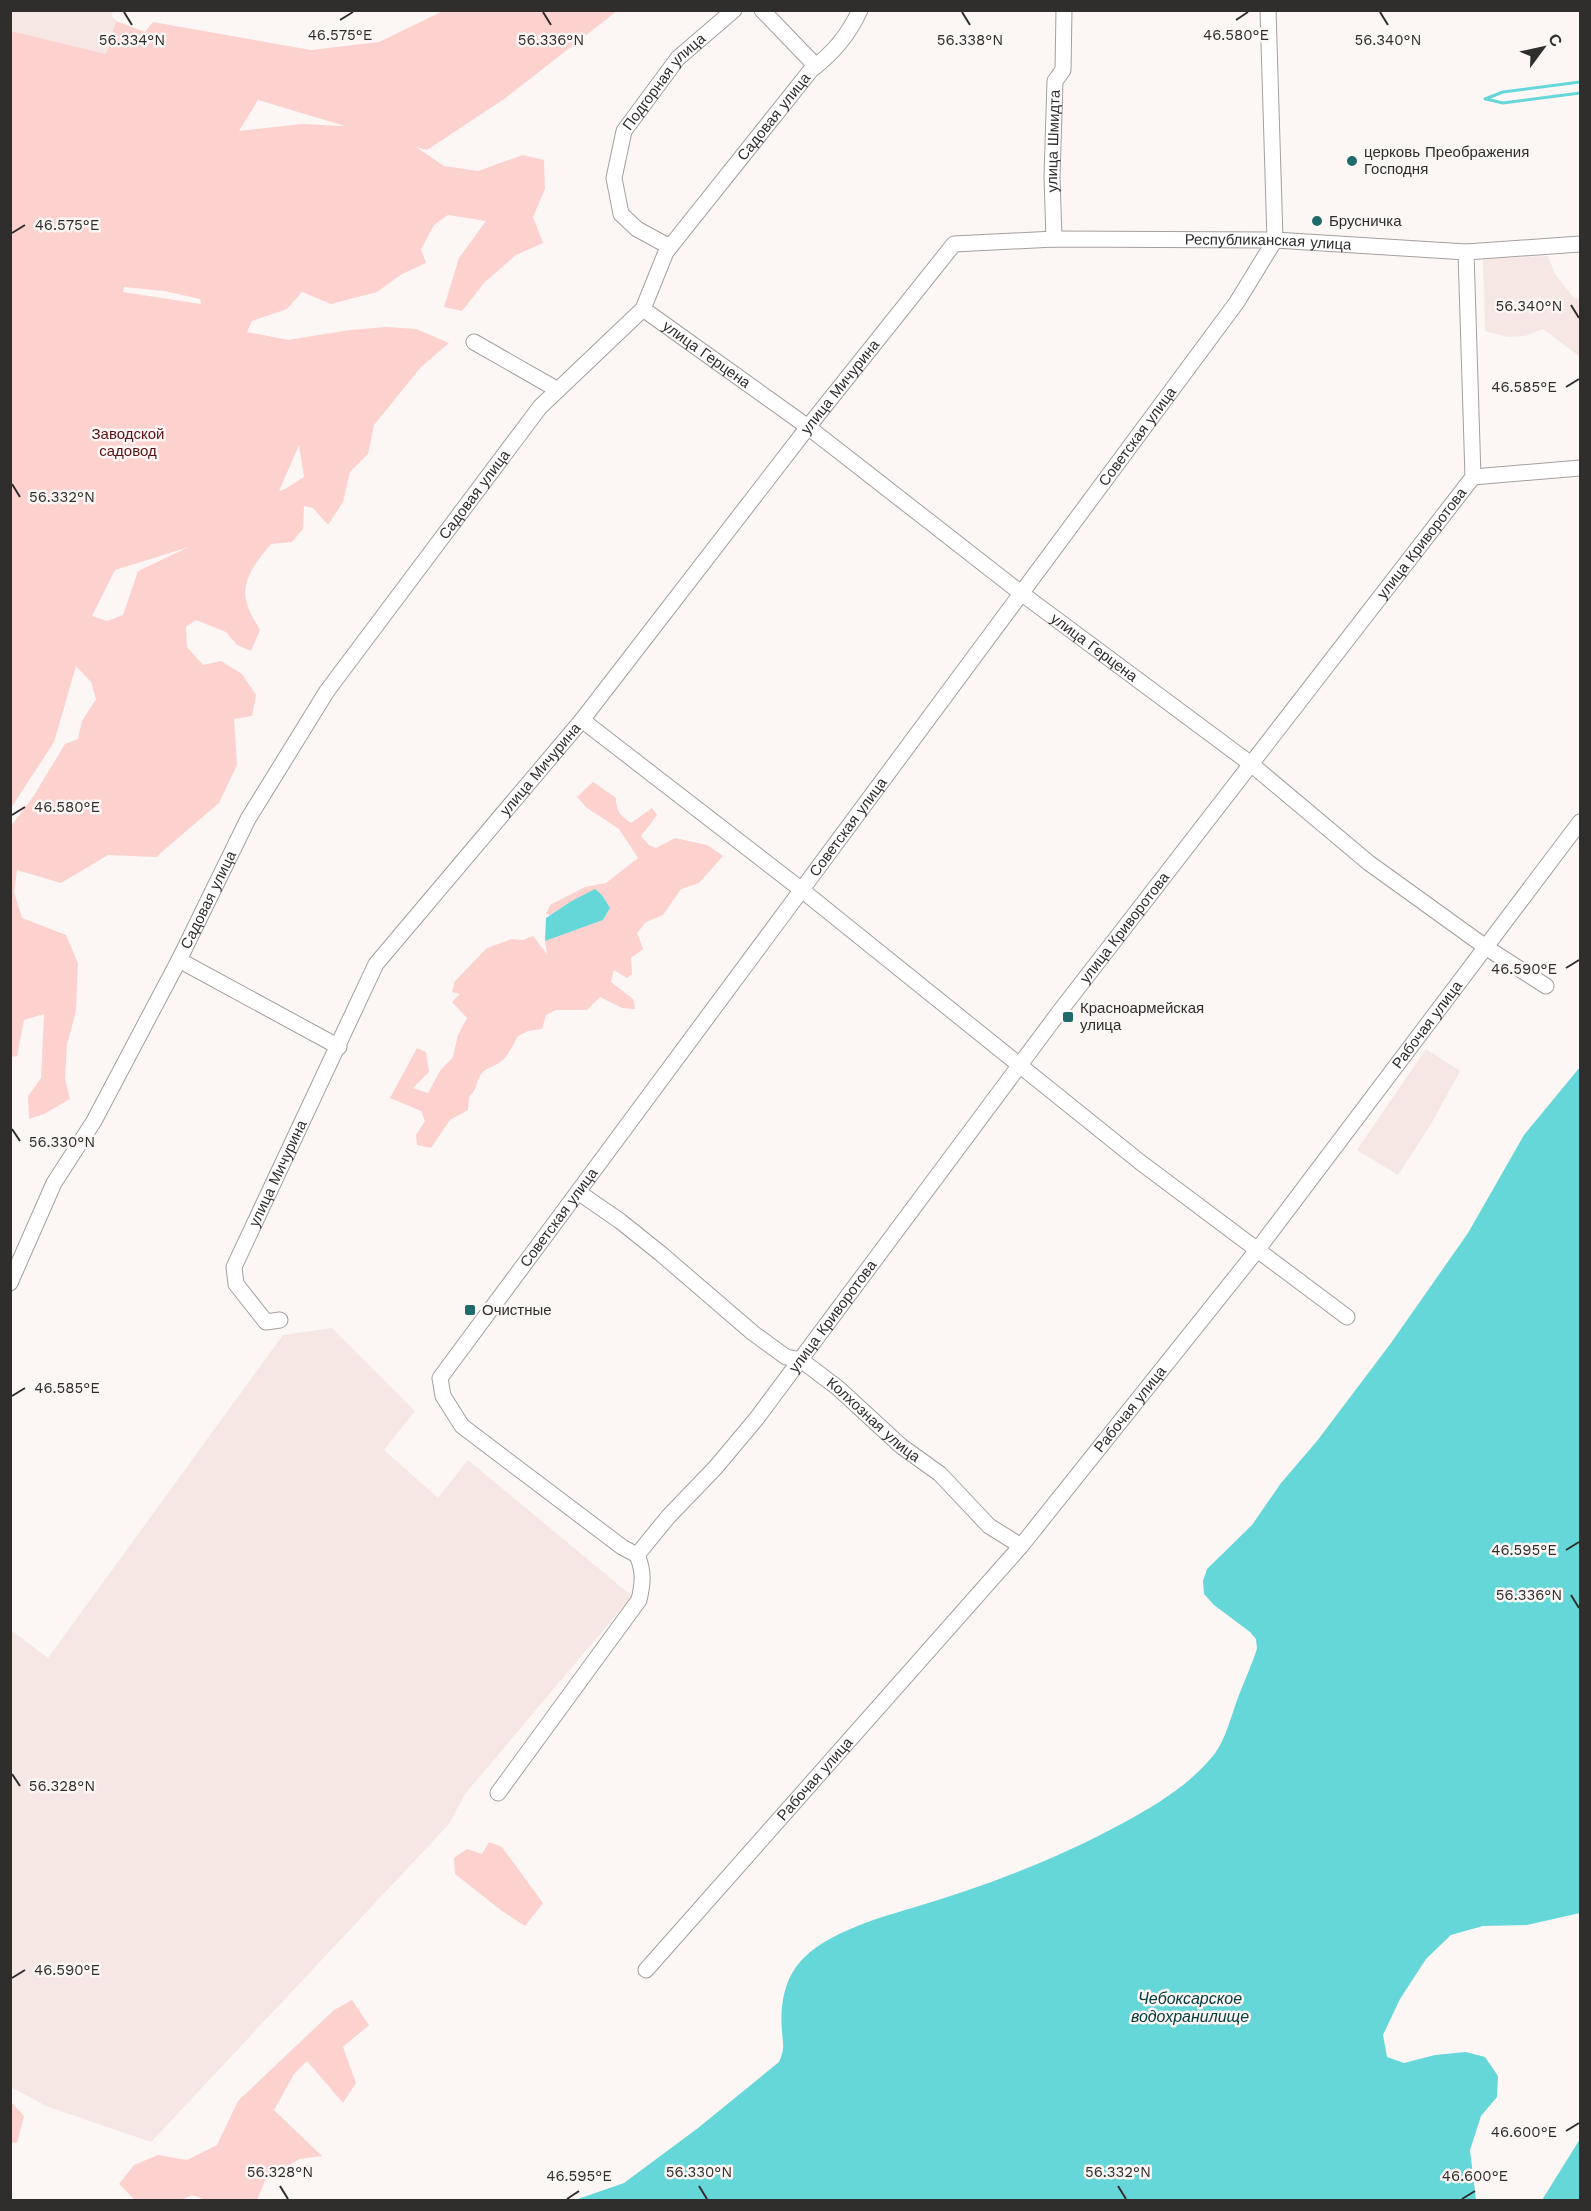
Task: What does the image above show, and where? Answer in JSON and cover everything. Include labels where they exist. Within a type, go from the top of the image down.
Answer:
[{"type":"street","name":"Подгорная улица","points":[[670,247],[637,229],[621,214],[614,178],[624,131],[678,58],[734,10]]},
{"type":"street","name":"Садовая улица","points":[[762,10],[816,66]]},
{"type":"street","name":"Садовая улица","points":[[10,1283],[54,1183],[94,1121],[179,960],[248,819],[327,692],[540,407],[643,309],[666,252],[816,66],[832,53],[849,32],[860,10]]},
{"type":"street","name":"улица Шмидта","points":[[1054,239],[1052,177],[1055,81],[1063,70],[1064,10]]},
{"type":"street","points":[[1268,10],[1275,240]]},
{"type":"street","name":"Республиканская улица","points":[[954,244],[1054,239],[1275,240],[1466,252],[1581,244]]},
{"type":"street","name":"Советская улица","points":[[637,1555],[622,1547],[462,1426],[443,1396],[440,1378],[803,891],[1237,302],[1275,240]]},
{"type":"street","name":"улица Мичурина","points":[[280,1320],[266,1322],[236,1284],[234,1267],[376,964],[582,720],[808,427],[954,244]]},
{"type":"street","name":"улица Криворотова","points":[[637,1555],[668,1517],[716,1467],[801,1360],[1019,1065],[1473,477],[1466,252]]},
{"type":"street","name":"улица Герцена","points":[[643,309],[808,427],[1021,593],[1251,764],[1369,863],[1487,948],[1546,986]]},
{"type":"street","points":[[474,342],[558,390]]},
{"type":"street","points":[[1473,477],[1581,468]]},
{"type":"street","points":[[582,720],[803,891],[1140,1162],[1347,1317]]},
{"type":"street","name":"Рабочая улица","points":[[646,1970],[1020,1546],[1258,1249],[1581,822]]},
{"type":"street","name":"Садовая улица","points":[[179,960],[339,1047]]},
{"type":"street","name":"Колхозная улица","points":[[578,1192],[620,1221],[660,1253],[753,1333],[786,1357],[801,1360],[838,1388],[901,1446],[940,1474],[989,1527],[1020,1546]]},
{"type":"street","points":[[498,1793],[639,1600],[643,1580],[642,1567],[637,1555]]},
{"type":"shaded area","points":[[11,11],[113,11],[112,16],[116,21],[107,55],[11,31]]},
{"type":"shaded area","points":[[1548,256],[1555,274],[1574,298],[1580,299],[1580,357],[1543,329],[1525,336],[1508,337],[1485,331],[1483,259]]},
{"type":"shaded area","points":[[1426,1049],[1460,1071],[1431,1124],[1398,1175],[1357,1150]]},
{"type":"shaded area","points":[[332,1328],[415,1411],[384,1450],[438,1498],[468,1460],[632,1596],[465,1794],[449,1824],[151,2142],[46,2106],[11,2087],[11,1630],[48,1658],[283,1335]]},
{"type":"green space","name":"Заводской садовод","points":[[443,11],[617,11],[504,99],[427,150],[416,147],[444,166],[478,171],[523,155],[544,160],[545,189],[533,217],[543,243],[516,255],[485,282],[462,311],[444,307],[459,258],[486,221],[448,215],[434,225],[421,249],[426,263],[402,274],[377,292],[331,304],[302,292],[287,309],[252,321],[247,332],[288,340],[386,327],[416,329],[449,343],[421,367],[374,425],[368,454],[350,472],[343,502],[328,525],[313,508],[304,506],[303,529],[292,542],[271,544],[255,564],[248,579],[245,595],[251,614],[260,630],[251,651],[237,645],[226,632],[196,620],[186,627],[187,647],[203,665],[221,661],[242,674],[256,695],[252,716],[234,719],[237,765],[219,803],[156,857],[108,855],[61,883],[17,870],[14,892],[22,918],[66,935],[78,963],[76,1011],[67,1045],[65,1079],[70,1099],[44,1114],[29,1119],[28,1096],[41,1078],[44,1014],[24,1020],[17,1056],[11,1057],[11,826],[33,797],[65,744],[78,739],[82,721],[96,699],[91,682],[76,666],[54,742],[11,808],[11,31],[106,54],[116,21],[145,32],[153,22],[311,50],[379,42]],"holes":[[[258,100],[345,126],[302,124],[239,131]],[[124,287],[164,291],[200,299],[201,304],[123,292]],[[299,445],[304,477],[279,491]],[[189,547],[138,571],[123,615],[107,621],[92,616],[115,570]]]},
{"type":"green space","points":[[593,782],[616,798],[620,813],[631,823],[652,808],[657,815],[641,836],[649,845],[656,848],[675,838],[707,845],[723,856],[699,883],[681,889],[663,915],[646,922],[637,933],[643,949],[631,958],[632,974],[627,978],[614,970],[611,982],[633,999],[635,1009],[622,1008],[600,997],[587,1010],[556,1010],[546,1015],[542,1029],[528,1031],[518,1036],[502,1060],[481,1074],[469,1097],[468,1110],[450,1120],[431,1148],[417,1145],[416,1135],[425,1121],[421,1111],[390,1098],[417,1048],[426,1052],[429,1072],[413,1088],[428,1093],[440,1071],[453,1057],[458,1035],[467,1018],[452,1002],[460,994],[452,992],[455,981],[487,948],[512,939],[523,940],[533,936],[547,954],[545,941],[603,920],[610,908],[602,895],[570,902],[550,915],[546,914],[550,905],[585,887],[606,883],[638,858],[619,829],[587,808],[577,797]]},
{"type":"green space","points":[[489,1842],[502,1847],[543,1903],[525,1926],[455,1874],[454,1858],[467,1849],[482,1854]]},
{"type":"green space","points":[[352,2000],[369,2025],[343,2047],[356,2083],[343,2103],[307,2061],[294,2074],[274,2110],[322,2156],[299,2159],[265,2181],[257,2200],[206,2200],[192,2195],[181,2200],[135,2200],[119,2184],[134,2165],[158,2155],[187,2160],[217,2145],[238,2101],[334,2010]]},
{"type":"green space","points":[[11,2102],[24,2116],[17,2143],[11,2142]]},
{"type":"water","points":[[595,889],[610,908],[603,920],[545,941],[546,918]]},
{"type":"water","name":"Чебоксарское водохранилище","points":[[1580,1067],[1580,1913],[1527,1925],[1483,1926],[1451,1935],[1426,1959],[1400,1999],[1383,2035],[1387,2057],[1404,2063],[1435,2055],[1466,2052],[1485,2057],[1498,2076],[1497,2097],[1481,2116],[1470,2150],[1476,2200],[575,2200],[624,2183],[698,2128],[779,2062],[783,2050],[781,2023],[785,1989],[796,1967],[819,1946],[865,1923],[994,1881],[1073,1848],[1125,1822],[1160,1801],[1193,1777],[1212,1757],[1225,1736],[1257,1649],[1256,1639],[1250,1632],[1214,1605],[1204,1594],[1203,1581],[1207,1569],[1252,1525],[1281,1483],[1317,1441],[1391,1343],[1468,1233],[1524,1135]]},
{"type":"water","points":[[1580,2139],[1580,2200],[1542,2200]]},
{"type":"waterway","points":[[1485,99],[1503,92],[1580,82]]},
{"type":"waterway","points":[[1486,99],[1503,103],[1580,93]]},
{"type":"place","name":"церковь Преображения Господня","points":[[1352,161]]},
{"type":"place","name":"Брусничка","points":[[1317,221]]},
{"type":"place","name":"Красноармейская улица","points":[[1068,1017]]},
{"type":"place","name":"Очистные","points":[[470,1310]]}]
